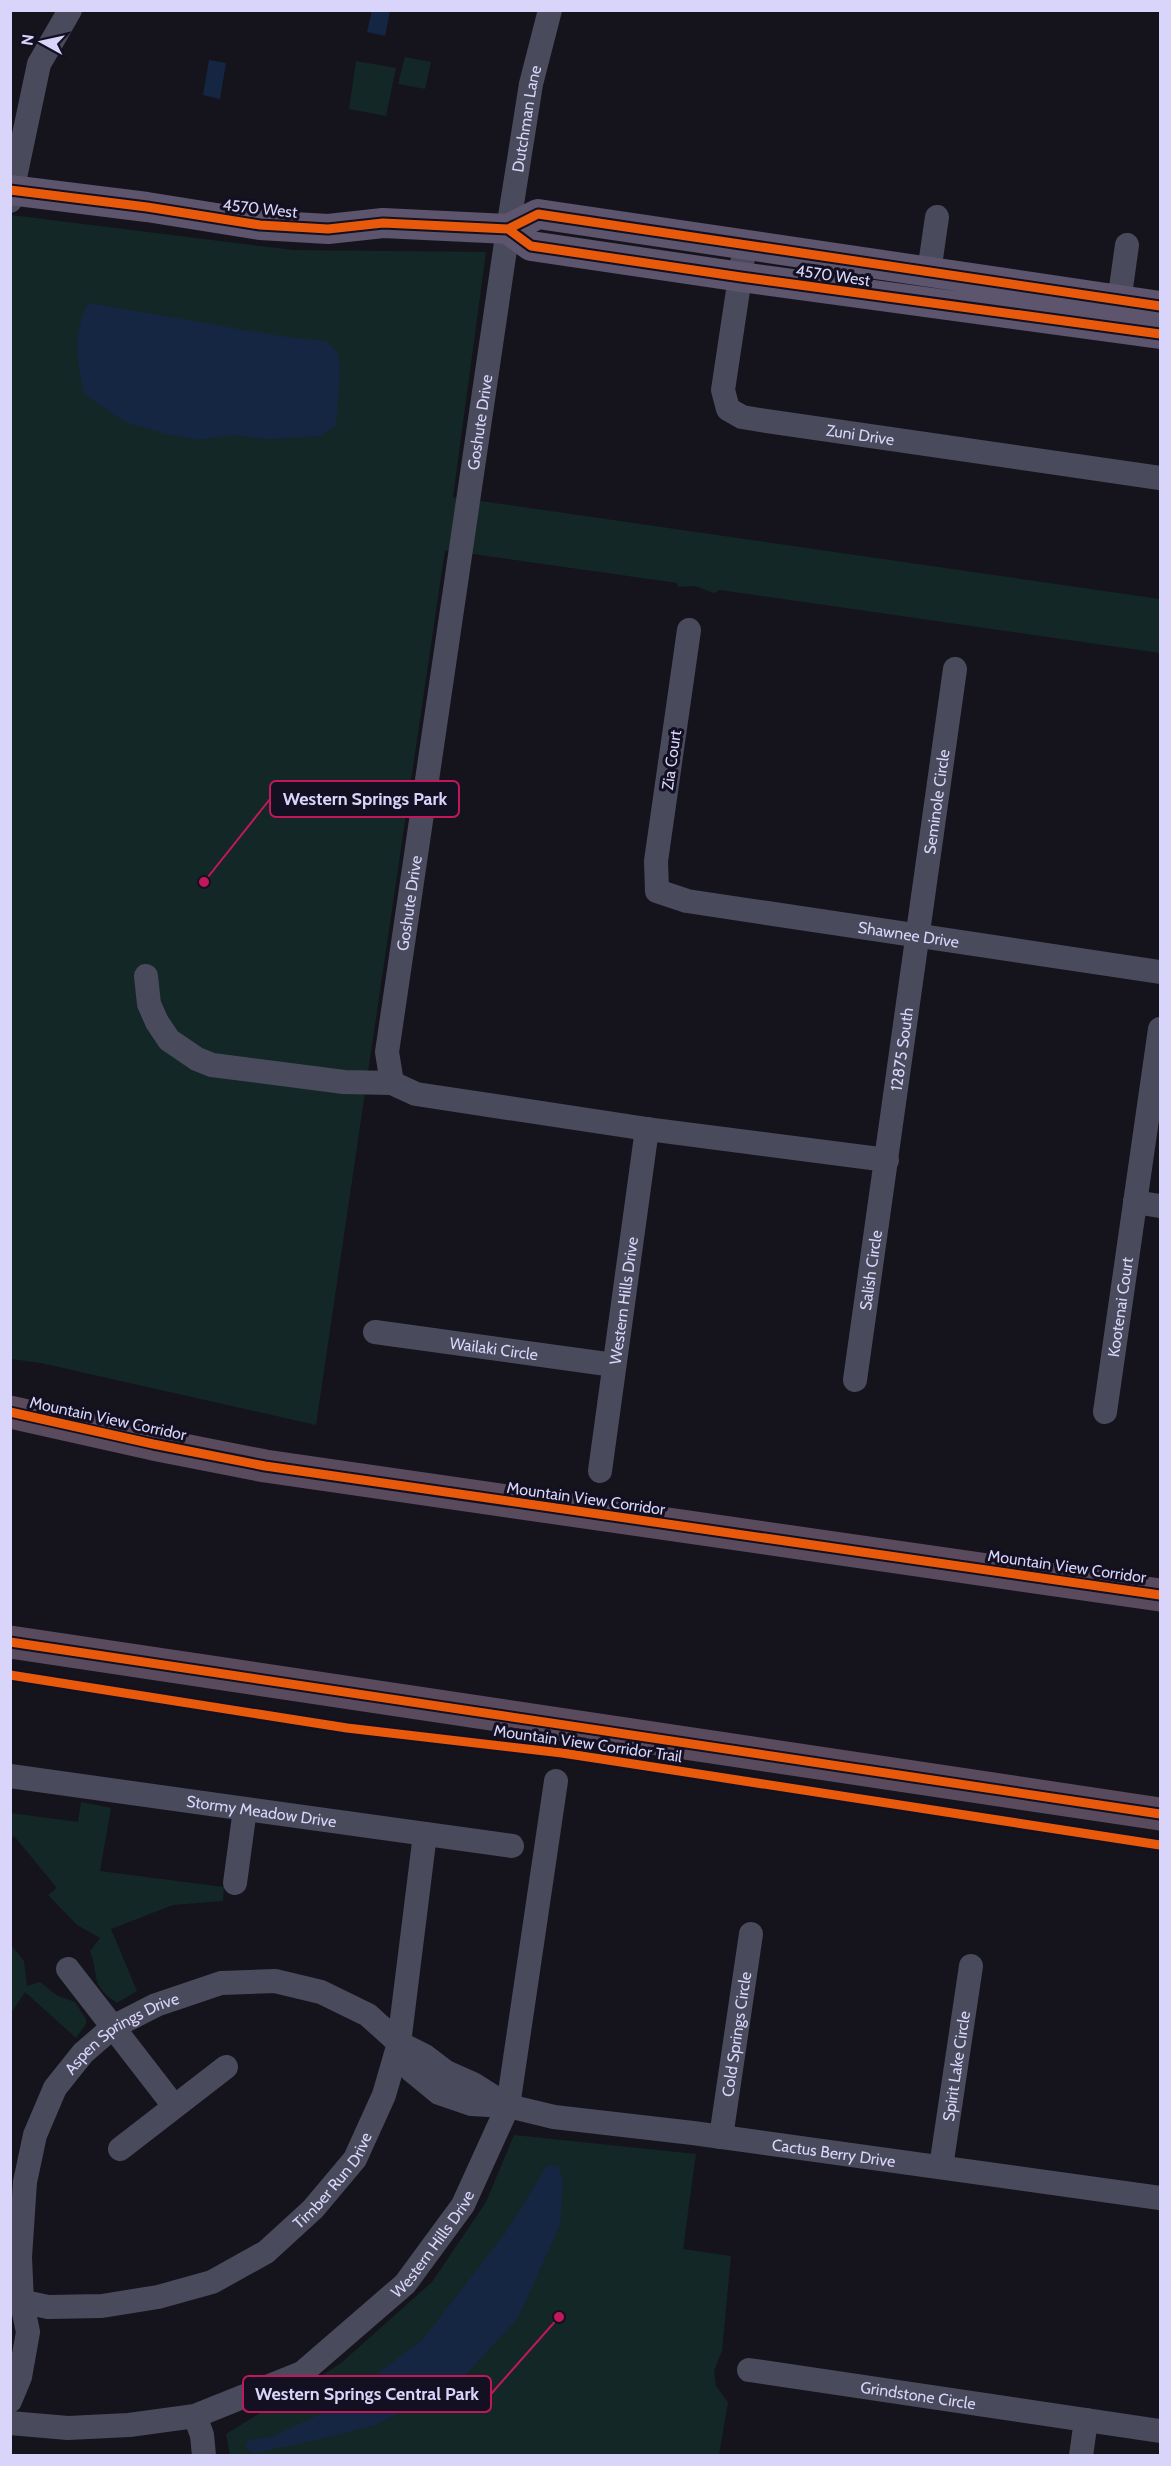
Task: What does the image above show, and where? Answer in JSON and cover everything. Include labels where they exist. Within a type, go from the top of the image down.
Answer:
[{"type":"highway","name":"Mountain View Corridor","points":[[10,1412],[265,1466],[1161,1595]]},
{"type":"highway","points":[[10,1642],[1161,1814]]},
{"type":"main road","name":"4570 West","points":[[11,194],[147,207],[260,225],[328,229],[383,223],[508,229],[538,214],[929,272],[1117,314],[1161,334]]},
{"type":"main road","name":"4570 West","points":[[508,229],[531,246],[741,278],[1117,314],[1161,306]]},
{"type":"street","points":[[11,194],[39,64],[70,10]]},
{"type":"street","name":"Dutchman Lane","points":[[508,229],[531,84],[550,10]]},
{"type":"street","points":[[929,272],[937,217]]},
{"type":"street","name":"Goshute Drive","points":[[392,1083],[387,1052],[508,229]]},
{"type":"street","name":"Zuni Drive","points":[[745,244],[723,390],[728,409],[742,417],[1161,478]]},
{"type":"street","points":[[1117,314],[1127,245]]},
{"type":"street","name":"Zia Court","points":[[657,891],[656,861],[689,630]]},
{"type":"street","name":"Seminole Circle","points":[[918,937],[955,669]]},
{"type":"street","name":"Shawnee Drive","points":[[657,891],[687,901],[1161,972]]},
{"type":"street","name":"12875 South","points":[[887,1160],[918,937]]},
{"type":"street","points":[[146,976],[149,1004],[169,1040],[197,1059],[212,1065],[344,1082],[392,1083],[416,1094],[647,1129],[887,1160]]},
{"type":"street","points":[[1161,1029],[1135,1202],[1161,1206]]},
{"type":"street","name":"Western Hills Drive","points":[[600,1471],[647,1129]]},
{"type":"street","name":"Salish Circle","points":[[855,1380],[887,1160]]},
{"type":"street","name":"Kootenai Court","points":[[1105,1412],[1135,1202]]},
{"type":"street","name":"Wailaki Circle","points":[[375,1332],[614,1365]]},
{"type":"street","name":"Stormy Meadow Drive","points":[[10,1776],[512,1846]]},
{"type":"street","name":"Western Hills Drive","points":[[10,2423],[68,2428],[129,2425],[195,2416],[302,2373],[405,2284],[463,2205],[507,2106],[556,1781]]},
{"type":"street","points":[[235,1883],[245,1809]]},
{"type":"street","name":"Timber Run Drive","points":[[16,2301],[48,2307],[102,2306],[158,2297],[212,2282],[266,2252],[313,2209],[354,2159],[384,2095],[399,2043],[425,1834]]},
{"type":"street","name":"Cold Springs Circle","points":[[721,2137],[751,1934]]},
{"type":"street","name":"Spirit Lake Circle","points":[[941,2167],[970,1966]]},
{"type":"street","points":[[68,1969],[174,2106]]},
{"type":"street","name":"Aspen Springs Drive","points":[[10,2401],[20,2377],[28,2332],[16,2301],[25,2182],[34,2134],[55,2088],[84,2053],[113,2027],[156,2005],[221,1983],[275,1981],[321,1992],[368,2015],[399,2043],[424,2056],[446,2072],[473,2084],[507,2106]]},
{"type":"street","points":[[120,2149],[226,2067]]},
{"type":"street","name":"Cactus Berry Drive","points":[[507,2106],[554,2117],[1160,2194]]},
{"type":"street","points":[[10,2324],[16,2301]]},
{"type":"street","name":"Grindstone Circle","points":[[749,2370],[1161,2431]]},
{"type":"street","points":[[195,2416],[202,2435],[204,2456]]},
{"type":"street","points":[[1081,2456],[1086,2420]]},
{"type":"green space","points":[[405,57],[431,62],[425,89],[398,84]]},
{"type":"green space","points":[[356,61],[396,68],[386,116],[349,109]]},
{"type":"green space","points":[[11,215],[293,250],[486,252],[453,497],[1160,599],[1160,653],[720,590],[714,593],[695,586],[678,587],[677,583],[445,550],[316,1425],[41,1363],[11,1359]]},
{"type":"green space","points":[[81,1802],[111,1808],[100,1871],[224,1887],[223,1901],[173,1905],[111,1929],[137,1991],[117,2003],[102,1991],[97,1980],[90,1951],[100,1938],[77,1925],[48,1895],[57,1888],[14,1836],[11,1839],[11,1813],[78,1822]]},
{"type":"green space","points":[[11,1945],[24,1961],[27,1986],[40,1982],[58,1996],[75,2002],[86,2019],[86,2024],[76,2038],[25,1992],[11,2013]]},
{"type":"green space","points":[[514,2135],[696,2154],[683,2249],[731,2256],[722,2351],[714,2371],[716,2386],[728,2402],[719,2455],[230,2456],[226,2434],[340,2364],[432,2282],[486,2202]]},
{"type":"water","points":[[372,10],[390,11],[385,36],[367,32]]},
{"type":"water","points":[[209,60],[226,63],[220,99],[203,95]]},
{"type":"water","points":[[88,303],[287,337],[326,341],[338,353],[340,373],[336,425],[321,436],[269,439],[233,435],[199,440],[125,422],[84,394],[77,348],[80,326]]},
{"type":"water","points":[[547,2166],[558,2166],[563,2180],[560,2225],[518,2318],[458,2383],[375,2425],[254,2453],[245,2447],[248,2440],[271,2437],[333,2408],[423,2339],[506,2232]]},
{"type":"cycle path","points":[[10,190],[147,207],[260,225],[328,229],[383,223],[508,229],[538,214],[1160,306]]},
{"type":"cycle path","points":[[508,229],[531,246],[1160,334]]},
{"type":"cycle path","points":[[10,1412],[265,1466],[1160,1595]]},
{"type":"cycle path","name":"Mountain View Corridor Trail","points":[[10,1642],[1160,1814]]},
{"type":"cycle path","name":"Mountain View Corridor Trail","points":[[10,1675],[347,1728],[562,1753],[1160,1845]]},
{"type":"place","name":"Western Springs Park","points":[[204,882]]},
{"type":"place","name":"Western Springs Central Park","points":[[559,2317]]}]
